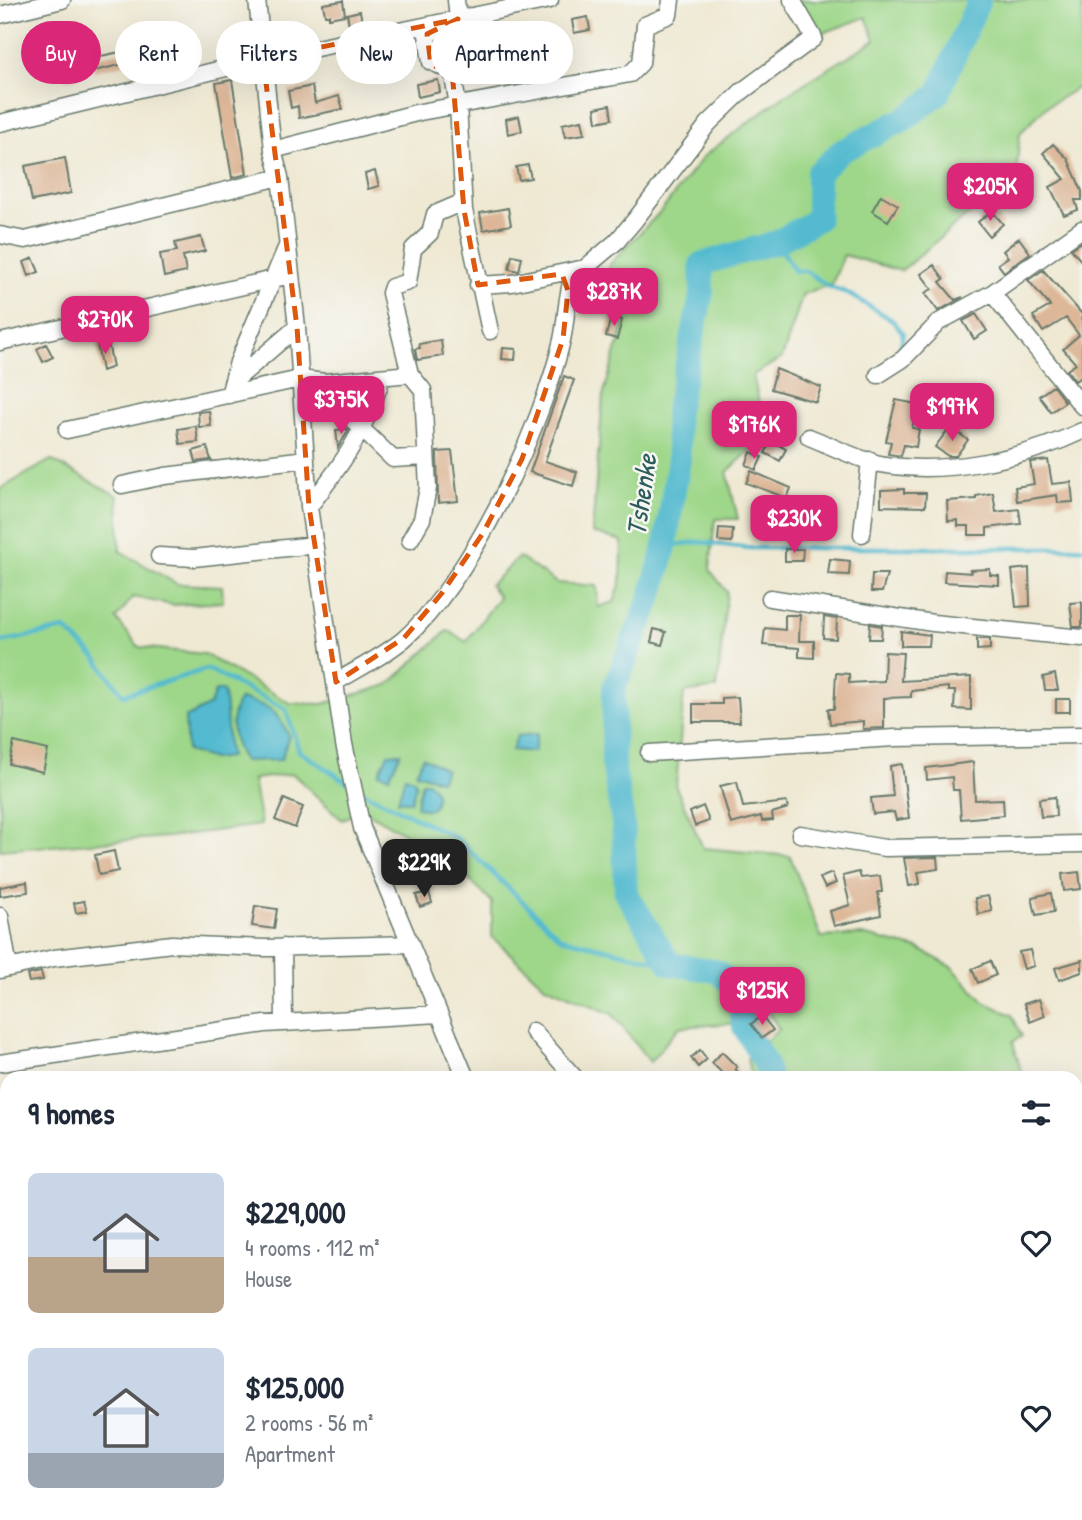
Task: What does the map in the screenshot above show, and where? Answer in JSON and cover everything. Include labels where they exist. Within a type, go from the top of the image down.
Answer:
[{"type":"street","points":[[0,15],[62,0]]},
{"type":"street","points":[[257,0],[259,21]]},
{"type":"street","points":[[456,0],[458,19]]},
{"type":"street","points":[[322,47],[550,0]]},
{"type":"street","points":[[273,150],[457,105],[634,72],[641,63],[645,25],[669,15],[671,0]]},
{"type":"street","points":[[478,285],[568,273],[585,268],[617,242],[708,124],[741,92],[814,38],[792,0]]},
{"type":"street","points":[[458,19],[427,36],[431,62],[452,71],[457,105],[463,202],[478,285],[491,331]]},
{"type":"street","points":[[0,123],[216,70]]},
{"type":"street","points":[[265,84],[306,380],[309,507],[344,744],[362,828],[463,1071]]},
{"type":"street","points":[[0,235],[24,240],[280,177]]},
{"type":"street","points":[[410,540],[425,509],[428,488],[423,390],[410,374],[394,319],[391,291],[408,282],[414,249],[430,233],[435,214],[463,202]]},
{"type":"street","points":[[878,375],[903,359],[939,322],[992,293],[1082,229]]},
{"type":"street","points":[[232,388],[239,362],[271,279],[288,246]]},
{"type":"street","points":[[336,682],[386,652],[425,617],[483,533],[522,459],[563,339],[568,273]]},
{"type":"street","points":[[0,342],[290,275]]},
{"type":"street","points":[[992,293],[1082,406]]},
{"type":"street","points":[[232,388],[297,327]]},
{"type":"street","points":[[67,430],[198,402],[232,388],[306,380],[382,378],[410,374]]},
{"type":"street","points":[[309,507],[338,472],[362,431],[382,378]]},
{"type":"street","points":[[306,380],[393,459],[426,457]]},
{"type":"street","points":[[809,437],[870,460],[919,466],[987,462],[1054,444],[1082,431]]},
{"type":"street","points":[[122,485],[165,476],[306,459]]},
{"type":"street","points":[[862,534],[870,460]]},
{"type":"street","points":[[159,556],[194,558],[314,545]]},
{"type":"street","points":[[770,598],[933,623],[1082,638]]},
{"type":"street","points":[[649,753],[895,738],[1082,735]]},
{"type":"street","points":[[800,834],[885,848],[1082,844]]},
{"type":"street","points":[[0,922],[4,969],[112,949],[172,944],[283,947],[411,944]]},
{"type":"street","points":[[283,947],[284,1023]]},
{"type":"street","points":[[0,1063],[120,1043],[284,1023],[439,1014]]},
{"type":"street","points":[[533,1031],[569,1071]]},
{"type":"highlighted area","points":[[458,19],[427,34],[431,65],[452,71],[464,210],[478,285],[562,274],[568,291],[563,339],[522,459],[483,533],[442,593],[404,638],[336,682],[309,507],[297,327],[263,59]]},
{"type":"green space","points":[[800,0],[1082,0],[1082,85],[1046,107],[1020,133],[1016,174],[901,271],[844,255],[832,284],[803,294],[782,358],[753,375],[766,436],[727,472],[738,519],[715,519],[710,570],[727,592],[717,688],[684,693],[676,787],[703,848],[790,856],[821,937],[862,935],[919,949],[952,967],[984,1002],[1012,1015],[1022,1036],[1013,1042],[1021,1071],[750,1071],[747,1058],[779,1029],[765,1007],[739,1023],[679,1027],[650,1062],[612,1014],[545,986],[492,937],[492,902],[449,860],[369,813],[360,810],[342,820],[293,774],[253,779],[261,825],[168,837],[0,850],[0,489],[51,460],[118,496],[120,551],[177,584],[222,586],[223,602],[173,605],[133,597],[116,619],[139,647],[204,654],[290,703],[323,704],[388,685],[448,630],[466,642],[499,597],[490,585],[519,557],[557,583],[597,586],[598,607],[614,602],[621,582],[622,541],[592,533],[603,396],[627,314],[606,296],[610,264],[662,210],[704,156],[782,97],[875,40],[866,17],[823,33],[798,3]]},
{"type":"water","points":[[215,691],[223,691],[225,699],[230,757],[213,759],[187,751],[185,718],[210,705]]},
{"type":"water","points":[[240,699],[265,706],[280,719],[289,736],[281,760],[244,761],[236,746],[232,722]]},
{"type":"water","points":[[537,734],[534,752],[512,750],[517,736]]},
{"type":"water","points":[[401,753],[389,777],[379,773],[388,754]]},
{"type":"water","points":[[423,757],[446,770],[440,780],[416,773]]},
{"type":"water","points":[[405,776],[414,779],[416,785],[411,801],[398,801]]},
{"type":"water","points":[[422,782],[428,782],[436,794],[433,808],[427,810],[416,806]]},
{"type":"building","points":[[343,1],[345,15],[329,18],[329,15],[325,15],[323,4]]},
{"type":"building","points":[[360,11],[362,21],[348,21],[347,14]]},
{"type":"building","points":[[588,17],[590,30],[574,33],[572,20]]},
{"type":"building","points":[[115,53],[115,66],[101,69],[101,56]]},
{"type":"building","points":[[431,81],[431,84],[439,84],[440,92],[418,97],[417,84]]},
{"type":"building","points":[[216,84],[233,84],[247,174],[232,178]]},
{"type":"building","points":[[312,86],[315,103],[339,96],[343,109],[299,118],[298,106],[291,108],[288,91]]},
{"type":"building","points":[[610,105],[612,119],[597,122],[595,108]]},
{"type":"building","points":[[519,116],[522,131],[508,134],[506,119]]},
{"type":"building","points":[[582,120],[585,134],[565,137],[562,124]]},
{"type":"building","points":[[1053,144],[1068,159],[1082,191],[1082,200],[1075,200],[1078,210],[1064,215],[1050,187],[1065,179],[1043,153]]},
{"type":"building","points":[[65,158],[71,193],[32,201],[25,166]]},
{"type":"building","points":[[528,165],[531,178],[519,180],[516,167]]},
{"type":"building","points":[[375,171],[379,186],[368,189],[365,174]]},
{"type":"building","points":[[881,195],[898,205],[888,221],[872,211]]},
{"type":"building","points":[[508,208],[511,225],[483,230],[480,213]]},
{"type":"building","points":[[992,211],[1003,224],[989,236],[978,222]]},
{"type":"building","points":[[201,237],[205,251],[183,256],[186,272],[164,277],[160,254],[177,251],[175,243]]},
{"type":"building","points":[[1019,238],[1030,253],[1004,272],[998,264],[1008,257],[1003,251]]},
{"type":"building","points":[[1082,242],[1082,262],[1071,249]]},
{"type":"building","points":[[512,255],[522,257],[519,271],[509,269]]},
{"type":"building","points":[[33,258],[39,272],[29,276],[24,262]]},
{"type":"building","points":[[934,265],[944,279],[940,282],[955,300],[963,297],[938,311],[925,293],[932,289],[921,274]]},
{"type":"building","points":[[1043,270],[1082,314],[1082,376],[1075,381],[1067,370],[1076,364],[1063,349],[1079,335],[1066,318],[1043,332],[1033,316],[1050,306],[1028,280]]},
{"type":"building","points":[[976,314],[987,331],[974,339],[963,321]]},
{"type":"building","points":[[611,317],[622,320],[617,339],[606,336]]},
{"type":"building","points":[[441,340],[443,356],[417,360],[415,349],[420,348],[419,344]]},
{"type":"building","points":[[108,342],[113,367],[102,371],[97,344]]},
{"type":"building","points":[[46,344],[53,357],[43,362],[37,349]]},
{"type":"building","points":[[503,348],[516,349],[515,360],[502,359]]},
{"type":"building","points":[[776,369],[821,387],[816,402],[771,389]]},
{"type":"building","points":[[564,376],[574,380],[545,461],[577,472],[573,486],[530,472]]},
{"type":"building","points":[[1053,386],[1065,402],[1051,412],[1039,396]]},
{"type":"building","points":[[896,400],[917,404],[912,428],[919,429],[916,447],[904,445],[901,456],[888,454],[891,442],[886,441]]},
{"type":"building","points":[[209,411],[211,426],[199,427],[198,412]]},
{"type":"building","points":[[196,426],[198,442],[180,444],[178,429]]},
{"type":"building","points":[[950,427],[968,440],[956,456],[948,456],[935,447]]},
{"type":"building","points":[[336,430],[348,431],[338,448]]},
{"type":"building","points":[[771,441],[786,449],[780,461],[765,453]]},
{"type":"building","points":[[207,447],[211,460],[196,462],[193,451]]},
{"type":"building","points":[[452,451],[458,501],[438,503],[437,452]]},
{"type":"building","points":[[751,452],[762,457],[756,470],[746,465]]},
{"type":"building","points":[[1048,460],[1052,484],[1071,482],[1073,502],[1058,503],[1057,495],[1017,501],[1015,487],[1034,484],[1030,462]]},
{"type":"building","points":[[751,471],[791,488],[787,498],[746,483]]},
{"type":"building","points":[[904,489],[904,493],[926,493],[925,507],[881,506],[881,490]]},
{"type":"building","points":[[993,493],[996,512],[1019,509],[1021,524],[987,528],[987,535],[969,535],[969,526],[958,526],[958,520],[948,521],[947,501],[976,499],[976,496]]},
{"type":"building","points":[[719,528],[733,529],[732,542],[718,541]]},
{"type":"building","points":[[785,549],[803,549],[802,561],[785,561]]},
{"type":"building","points":[[830,559],[850,561],[849,575],[828,574]]},
{"type":"building","points":[[1029,568],[1030,606],[1016,607],[1012,570]]},
{"type":"building","points":[[990,569],[990,575],[999,576],[999,585],[944,582],[945,571],[971,573],[970,570]]},
{"type":"building","points":[[872,574],[887,574],[882,592],[871,592]]},
{"type":"building","points":[[1082,602],[1082,627],[1073,627],[1070,603]]},
{"type":"building","points":[[785,615],[800,615],[799,641],[814,641],[814,658],[799,657],[799,648],[763,645],[765,628],[785,630]]},
{"type":"building","points":[[824,617],[837,619],[836,639],[823,638]]},
{"type":"building","points":[[870,624],[882,626],[881,639],[869,639]]},
{"type":"building","points":[[654,629],[666,632],[662,645],[651,642]]},
{"type":"building","points":[[901,631],[930,635],[929,646],[901,646]]},
{"type":"building","points":[[977,639],[990,639],[990,649],[977,650]]},
{"type":"building","points":[[885,652],[903,653],[901,681],[971,677],[971,710],[954,709],[955,691],[948,691],[948,687],[911,691],[911,697],[884,698],[884,728],[863,729],[863,721],[830,724],[828,709],[834,709],[836,673],[849,674],[849,683],[884,681]]},
{"type":"building","points":[[1055,674],[1058,690],[1045,690],[1043,677]]},
{"type":"building","points":[[738,697],[740,722],[693,722],[693,704],[722,704],[722,698]]},
{"type":"building","points":[[1056,699],[1070,699],[1070,712],[1056,712]]},
{"type":"building","points":[[14,742],[48,750],[43,772],[9,764]]},
{"type":"building","points":[[973,762],[975,800],[1003,799],[1004,815],[961,819],[959,790],[953,790],[952,777],[927,780],[926,768]]},
{"type":"building","points":[[902,764],[909,818],[896,820],[894,812],[873,814],[871,798],[893,796],[890,766]]},
{"type":"building","points":[[737,782],[743,807],[787,802],[788,808],[772,813],[773,820],[762,821],[761,816],[731,824],[720,786]]},
{"type":"building","points":[[1055,797],[1056,816],[1041,817],[1039,799]]},
{"type":"building","points":[[284,799],[303,807],[295,828],[275,820]]},
{"type":"building","points":[[703,806],[709,821],[695,826],[690,812]]},
{"type":"building","points":[[114,851],[118,871],[99,875],[95,855]]},
{"type":"building","points":[[937,857],[938,869],[918,872],[920,884],[909,886],[904,858]]},
{"type":"building","points":[[859,872],[861,878],[880,876],[882,892],[878,892],[881,915],[834,926],[830,911],[850,905],[843,876]]},
{"type":"building","points":[[1079,872],[1081,889],[1064,891],[1062,874]]},
{"type":"building","points":[[832,873],[836,883],[825,888],[820,878]]},
{"type":"building","points":[[27,882],[28,892],[0,896],[0,887]]},
{"type":"building","points":[[429,892],[432,903],[420,907],[416,895]]},
{"type":"building","points":[[1051,893],[1054,912],[1036,915],[1032,897]]},
{"type":"building","points":[[988,896],[992,911],[978,914],[975,898]]},
{"type":"building","points":[[84,901],[87,911],[76,913],[74,903]]},
{"type":"building","points":[[255,906],[277,909],[274,929],[252,926]]},
{"type":"building","points":[[1030,950],[1034,966],[1024,969],[1019,952]]},
{"type":"building","points":[[1082,960],[1082,972],[1059,980],[1055,968]]},
{"type":"building","points":[[990,961],[996,975],[978,983],[972,969]]},
{"type":"building","points":[[41,972],[43,980],[29,982],[27,975]]},
{"type":"building","points":[[1039,999],[1045,1016],[1030,1022],[1024,1004]]},
{"type":"building","points":[[762,1016],[773,1030],[762,1038],[751,1024]]},
{"type":"building","points":[[700,1050],[707,1059],[698,1067],[691,1058]]},
{"type":"building","points":[[722,1052],[737,1067],[737,1071],[720,1071],[712,1063]]},
{"type":"waterway","name":"Tshenke","points":[[767,1071],[744,1027],[737,988],[716,971],[670,964],[626,893],[623,822],[613,764],[614,688],[651,597],[665,546],[679,459],[676,415],[702,292],[701,264],[777,242],[818,219],[818,173],[840,152],[908,117],[938,94],[979,0]]},
{"type":"waterway","points":[[777,242],[795,271],[806,271],[829,287],[845,292],[891,319],[903,333],[900,351]]},
{"type":"waterway","points":[[665,546],[699,542],[750,548],[1082,548]]},
{"type":"waterway","points":[[0,642],[65,629],[95,657],[123,695],[207,669],[286,709],[299,751],[347,782]]},
{"type":"waterway","points":[[358,789],[456,838],[561,938],[670,964]]}]
